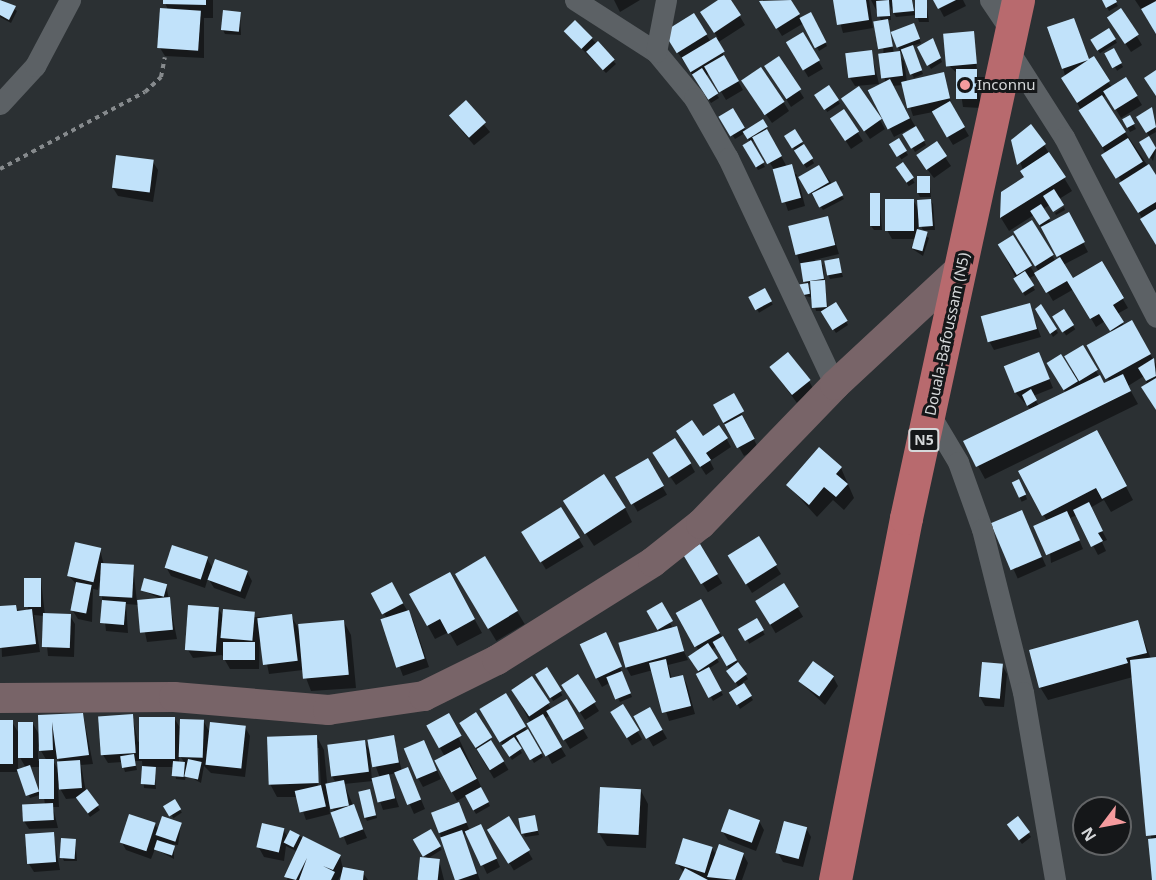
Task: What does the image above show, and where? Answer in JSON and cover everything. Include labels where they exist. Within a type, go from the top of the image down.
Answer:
[{"type":"highway","name":"Douala-Bafoussam (N5)","points":[[835,880],[1012,26]]},
{"type":"street","points":[[0,104],[35,66],[70,0]]},
{"type":"street","points":[[574,0],[656,52],[694,98],[728,158],[835,385]]},
{"type":"street","points":[[656,52],[666,0]]},
{"type":"street","points":[[990,0],[1012,26],[1064,137],[1156,316]]},
{"type":"street","points":[[0,698],[174,697],[328,710],[424,696],[497,660],[653,562],[701,524],[835,385],[962,267]]},
{"type":"street","points":[[930,415],[958,462],[982,529],[1023,692],[1055,880]]},
{"type":"path","points":[[0,169],[145,92],[161,77],[165,57]]},
{"type":"building","points":[[0,0],[16,6],[9,20],[0,15]]},
{"type":"building","points":[[163,0],[206,0],[206,5],[163,4]]},
{"type":"building","points":[[718,0],[731,0],[741,15],[714,33],[700,12]]},
{"type":"building","points":[[791,0],[800,14],[776,29],[759,1]]},
{"type":"building","points":[[833,0],[866,0],[869,20],[837,25]]},
{"type":"building","points":[[889,0],[890,16],[877,17],[876,1]]},
{"type":"building","points":[[892,0],[912,0],[914,11],[893,13]]},
{"type":"building","points":[[915,0],[927,0],[927,18],[915,18]]},
{"type":"building","points":[[933,0],[956,0],[938,9]]},
{"type":"building","points":[[1102,0],[1116,0],[1117,2],[1106,8]]},
{"type":"building","points":[[1156,1],[1156,34],[1141,9]]},
{"type":"building","points":[[160,8],[201,11],[198,51],[157,48]]},
{"type":"building","points":[[1121,8],[1139,35],[1125,44],[1107,18]]},
{"type":"building","points":[[223,10],[241,12],[239,32],[221,30]]},
{"type":"building","points":[[811,12],[826,42],[815,48],[799,18]]},
{"type":"building","points":[[694,13],[707,34],[677,53],[663,32]]},
{"type":"building","points":[[1074,18],[1089,59],[1094,56],[1110,81],[1077,103],[1061,78],[1088,60],[1062,69],[1047,27]]},
{"type":"building","points":[[888,19],[893,47],[878,49],[873,22]]},
{"type":"building","points":[[575,20],[593,38],[581,49],[564,31]]},
{"type":"building","points":[[914,23],[920,39],[897,48],[891,32]]},
{"type":"building","points":[[1109,28],[1116,39],[1097,51],[1090,40]]},
{"type":"building","points":[[974,31],[977,64],[946,67],[943,34]]},
{"type":"building","points":[[803,32],[820,60],[803,71],[786,42]]},
{"type":"building","points":[[716,37],[725,52],[690,72],[682,58]]},
{"type":"building","points":[[933,38],[941,58],[927,66],[917,47]]},
{"type":"building","points":[[598,41],[615,60],[603,70],[586,52]]},
{"type":"building","points":[[913,45],[922,70],[910,75],[901,49]]},
{"type":"building","points":[[1114,48],[1122,63],[1112,68],[1104,53]]},
{"type":"building","points":[[872,50],[875,75],[848,78],[845,53]]},
{"type":"building","points":[[900,51],[903,76],[881,78],[878,54]]},
{"type":"building","points":[[724,55],[739,81],[719,92],[704,66]]},
{"type":"building","points":[[779,56],[801,89],[786,99],[764,66]]},
{"type":"building","points":[[761,67],[784,102],[765,115],[741,80]]},
{"type":"building","points":[[702,68],[718,93],[708,100],[692,75]]},
{"type":"building","points":[[956,69],[977,69],[977,99],[956,99]]},
{"type":"building","points":[[1156,70],[1156,96],[1144,78]]},
{"type":"building","points":[[944,72],[950,98],[907,108],[901,82]]},
{"type":"building","points":[[1126,77],[1138,96],[1115,110],[1103,91]]},
{"type":"building","points":[[890,79],[910,118],[888,130],[868,90]]},
{"type":"building","points":[[829,85],[839,100],[824,110],[814,95]]},
{"type":"building","points":[[859,86],[882,119],[864,131],[841,99]]},
{"type":"building","points":[[1102,95],[1126,132],[1102,147],[1079,110]]},
{"type":"building","points":[[466,100],[486,122],[469,138],[449,115]]},
{"type":"building","points":[[950,101],[965,127],[947,137],[932,112]]},
{"type":"building","points":[[1152,107],[1156,127],[1146,133],[1136,117]]},
{"type":"building","points":[[733,108],[745,128],[730,136],[718,117]]},
{"type":"building","points":[[844,109],[859,131],[845,141],[830,119]]},
{"type":"building","points":[[1130,115],[1135,124],[1127,128],[1122,119]]},
{"type":"building","points":[[763,119],[768,127],[747,139],[743,132]]},
{"type":"building","points":[[1031,124],[1046,144],[1017,165],[1011,140]]},
{"type":"building","points":[[916,126],[925,141],[911,149],[902,134]]},
{"type":"building","points":[[767,129],[782,156],[767,164],[752,137]]},
{"type":"building","points":[[795,129],[803,142],[792,149],[784,136]]},
{"type":"building","points":[[1149,136],[1156,148],[1149,159],[1139,142]]},
{"type":"building","points":[[899,138],[907,151],[897,157],[889,144]]},
{"type":"building","points":[[1128,138],[1143,162],[1116,179],[1101,155]]},
{"type":"building","points":[[751,140],[764,162],[756,167],[742,145]]},
{"type":"building","points":[[937,141],[947,156],[926,170],[916,155]]},
{"type":"building","points":[[804,144],[813,158],[803,165],[794,151]]},
{"type":"building","points":[[1049,152],[1066,177],[1000,218],[1001,192],[1024,177],[1020,171]]},
{"type":"building","points":[[116,155],[154,160],[150,192],[112,188]]},
{"type":"building","points":[[903,162],[914,178],[907,183],[896,167]]},
{"type":"building","points":[[792,164],[801,198],[782,203],[773,169]]},
{"type":"building","points":[[1149,164],[1156,175],[1156,202],[1138,213],[1119,183]]},
{"type":"building","points":[[819,165],[829,182],[808,194],[798,177]]},
{"type":"building","points":[[917,176],[930,176],[930,193],[917,193]]},
{"type":"building","points":[[836,181],[843,195],[819,208],[812,193]]},
{"type":"building","points":[[1054,189],[1064,205],[1053,212],[1043,196]]},
{"type":"building","points":[[870,193],[880,193],[880,226],[870,226]]},
{"type":"building","points":[[885,199],[914,199],[914,231],[885,231]]},
{"type":"building","points":[[931,199],[933,226],[919,227],[917,200]]},
{"type":"building","points":[[1041,204],[1050,218],[1039,225],[1030,211]]},
{"type":"building","points":[[1156,209],[1156,245],[1140,219]]},
{"type":"building","points":[[1069,212],[1085,242],[1057,257],[1041,227]]},
{"type":"building","points":[[828,216],[835,245],[795,255],[788,226]]},
{"type":"building","points":[[1032,220],[1054,255],[1035,266],[1013,232]]},
{"type":"building","points":[[917,229],[928,232],[922,251],[912,248]]},
{"type":"building","points":[[1013,235],[1032,266],[1017,275],[998,245]]},
{"type":"building","points":[[1060,257],[1073,278],[1102,261],[1124,298],[1113,305],[1124,322],[1110,331],[1099,314],[1090,319],[1067,281],[1046,293],[1034,273]]},
{"type":"building","points":[[839,258],[842,273],[827,276],[824,261]]},
{"type":"building","points":[[821,260],[824,279],[803,282],[800,263]]},
{"type":"building","points":[[1025,271],[1034,285],[1023,293],[1013,279]]},
{"type":"building","points":[[825,280],[827,307],[812,308],[810,281]]},
{"type":"building","points":[[808,283],[810,294],[801,295],[799,285]]},
{"type":"building","points":[[765,288],[772,301],[755,310],[748,297]]},
{"type":"building","points":[[836,302],[848,321],[832,330],[821,312]]},
{"type":"building","points":[[1030,303],[1037,329],[988,342],[981,316]]},
{"type":"building","points":[[1041,304],[1057,329],[1050,334],[1035,309]]},
{"type":"building","points":[[1064,309],[1074,325],[1062,333],[1052,316]]},
{"type":"building","points":[[1132,320],[1151,354],[1105,379],[1087,345]]},
{"type":"building","points":[[1083,345],[1098,370],[1079,381],[1064,356]]},
{"type":"building","points":[[788,352],[811,380],[792,395],[769,367]]},
{"type":"building","points":[[1039,352],[1050,379],[1015,393],[1004,366]]},
{"type":"building","points":[[1061,354],[1078,381],[1064,390],[1047,363]]},
{"type":"building","points":[[1154,358],[1156,376],[1146,381],[1138,368]]},
{"type":"building","points":[[1123,374],[1131,391],[976,467],[963,441],[1100,375],[1104,383]]},
{"type":"building","points":[[1156,378],[1156,410],[1141,387]]},
{"type":"building","points":[[1031,389],[1037,400],[1027,406],[1022,395]]},
{"type":"building","points":[[734,393],[744,411],[723,423],[713,405]]},
{"type":"building","points":[[742,415],[755,439],[737,448],[724,424]]},
{"type":"building","points":[[692,420],[703,436],[719,425],[728,438],[706,453],[711,460],[700,467],[676,431]]},
{"type":"building","points":[[1097,430],[1127,486],[1102,499],[1096,488],[1042,516],[1018,471]]},
{"type":"building","points":[[675,438],[691,463],[669,478],[652,453]]},
{"type":"building","points":[[819,447],[842,467],[836,474],[848,484],[836,497],[824,487],[809,505],[786,485]]},
{"type":"building","points":[[648,458],[664,486],[631,505],[615,477]]},
{"type":"building","points":[[604,474],[626,508],[585,534],[563,501]]},
{"type":"building","points":[[1019,479],[1026,494],[1019,498],[1012,482]]},
{"type":"building","points":[[1089,502],[1103,531],[1098,533],[1103,541],[1091,547],[1073,510]]},
{"type":"building","points":[[561,507],[580,538],[540,562],[521,532]]},
{"type":"building","points":[[1022,510],[1042,557],[1011,570],[991,523]]},
{"type":"building","points":[[1067,511],[1080,540],[1046,555],[1033,526]]},
{"type":"building","points":[[759,536],[777,565],[746,584],[728,556]]},
{"type":"building","points":[[75,542],[101,548],[93,582],[67,576]]},
{"type":"building","points":[[700,544],[718,574],[701,584],[683,554]]},
{"type":"building","points":[[172,545],[208,557],[201,580],[165,568]]},
{"type":"building","points":[[485,556],[518,611],[488,629],[455,574]]},
{"type":"building","points":[[215,559],[248,571],[240,592],[207,580]]},
{"type":"building","points":[[101,563],[134,565],[132,598],[99,596]]},
{"type":"building","points":[[450,572],[475,619],[448,634],[440,619],[427,626],[409,594]]},
{"type":"building","points":[[24,578],[41,578],[41,607],[24,607]]},
{"type":"building","points":[[144,578],[167,584],[164,597],[141,591]]},
{"type":"building","points":[[76,582],[92,585],[86,614],[70,610]]},
{"type":"building","points":[[392,582],[403,603],[382,614],[371,593]]},
{"type":"building","points":[[784,583],[799,607],[770,625],[755,601]]},
{"type":"building","points":[[170,597],[173,630],[140,633],[137,600]]},
{"type":"building","points":[[701,599],[720,633],[695,647],[676,613]]},
{"type":"building","points":[[102,600],[126,602],[124,625],[100,623]]},
{"type":"building","points":[[662,602],[673,621],[657,630],[646,611]]},
{"type":"building","points":[[16,605],[17,611],[32,609],[36,644],[0,648],[0,606]]},
{"type":"building","points":[[188,605],[219,607],[216,652],[185,650]]},
{"type":"building","points":[[223,609],[255,612],[252,641],[220,638]]},
{"type":"building","points":[[409,610],[425,659],[396,668],[380,619]]},
{"type":"building","points":[[43,613],[71,614],[70,648],[42,647]]},
{"type":"building","points":[[292,614],[298,661],[263,665],[257,618]]},
{"type":"building","points":[[757,618],[764,630],[745,641],[738,629]]},
{"type":"building","points":[[344,620],[349,675],[303,679],[298,624]]},
{"type":"building","points":[[1138,620],[1147,653],[1126,658],[1128,663],[1039,688],[1029,650]]},
{"type":"building","points":[[677,626],[684,651],[626,668],[618,643]]},
{"type":"building","points":[[606,632],[622,666],[596,679],[580,644]]},
{"type":"building","points":[[723,636],[737,660],[727,666],[713,642]]},
{"type":"building","points":[[223,642],[255,642],[255,660],[223,660]]},
{"type":"building","points":[[708,643],[718,658],[698,671],[688,656]]},
{"type":"building","points":[[1156,657],[1156,835],[1146,836],[1130,660]]},
{"type":"building","points":[[666,659],[670,678],[683,675],[691,706],[662,713],[649,663]]},
{"type":"building","points":[[813,661],[834,676],[819,697],[798,681]]},
{"type":"building","points":[[738,662],[747,674],[735,683],[726,671]]},
{"type":"building","points":[[982,662],[1003,664],[1000,699],[979,697]]},
{"type":"building","points":[[547,667],[562,691],[550,698],[535,674]]},
{"type":"building","points":[[709,667],[722,691],[708,698],[696,674]]},
{"type":"building","points":[[622,671],[631,693],[615,700],[606,677]]},
{"type":"building","points":[[578,674],[596,702],[579,713],[561,685]]},
{"type":"building","points":[[532,676],[550,703],[529,717],[511,690]]},
{"type":"building","points":[[744,683],[752,696],[737,705],[729,693]]},
{"type":"building","points":[[506,693],[526,726],[500,742],[479,709]]},
{"type":"building","points":[[567,699],[584,728],[563,740],[546,711]]},
{"type":"building","points":[[623,704],[639,730],[627,738],[610,712]]},
{"type":"building","points":[[650,707],[663,730],[646,739],[633,716]]},
{"type":"building","points":[[476,712],[492,737],[476,748],[459,723]]},
{"type":"building","points":[[83,713],[89,755],[57,759],[52,722],[53,750],[39,751],[38,715]]},
{"type":"building","points":[[449,713],[462,736],[439,748],[426,726]]},
{"type":"building","points":[[133,714],[136,753],[101,755],[98,716]]},
{"type":"building","points":[[543,714],[562,747],[546,756],[527,724]]},
{"type":"building","points":[[139,717],[175,717],[175,759],[139,759]]},
{"type":"building","points":[[180,719],[204,720],[203,758],[179,757]]},
{"type":"building","points":[[0,720],[13,720],[13,764],[0,764]]},
{"type":"building","points":[[18,722],[33,722],[33,758],[18,758]]},
{"type":"building","points":[[210,722],[246,726],[241,769],[206,765]]},
{"type":"building","points":[[528,729],[542,753],[530,760],[516,736]]},
{"type":"building","points":[[317,735],[319,783],[269,785],[267,737]]},
{"type":"building","points":[[394,735],[399,763],[372,767],[367,740]]},
{"type":"building","points":[[514,737],[522,749],[509,757],[502,745]]},
{"type":"building","points":[[365,740],[369,772],[331,776],[327,745]]},
{"type":"building","points":[[424,740],[437,770],[417,779],[404,749]]},
{"type":"building","points":[[491,740],[504,761],[490,770],[477,749]]},
{"type":"building","points":[[460,747],[477,779],[451,792],[434,761]]},
{"type":"building","points":[[134,754],[136,766],[122,768],[120,756]]},
{"type":"building","points":[[39,759],[54,759],[54,799],[39,799]]},
{"type":"building","points":[[188,759],[202,762],[198,780],[184,777]]},
{"type":"building","points":[[80,760],[82,788],[59,790],[57,762]]},
{"type":"building","points":[[173,761],[185,762],[184,777],[172,776]]},
{"type":"building","points":[[30,765],[39,791],[26,796],[17,770]]},
{"type":"building","points":[[142,766],[156,767],[155,785],[141,784]]},
{"type":"building","points":[[408,767],[421,799],[407,805],[394,773]]},
{"type":"building","points":[[389,774],[395,798],[378,803],[372,778]]},
{"type":"building","points":[[344,780],[349,806],[330,809],[325,784]]},
{"type":"building","points":[[321,785],[326,806],[300,813],[295,791]]},
{"type":"building","points":[[481,787],[489,802],[473,810],[465,795]]},
{"type":"building","points":[[600,787],[641,789],[639,835],[598,833]]},
{"type":"building","points":[[87,789],[99,805],[88,813],[76,797]]},
{"type":"building","points":[[370,789],[376,815],[364,818],[358,792]]},
{"type":"building","points":[[175,799],[181,809],[169,816],[163,806]]},
{"type":"building","points":[[459,802],[467,823],[439,833],[431,813]]},
{"type":"building","points":[[53,803],[54,820],[23,822],[22,805]]},
{"type":"building","points":[[354,804],[363,829],[340,838],[331,813]]},
{"type":"building","points":[[729,809],[760,820],[752,843],[721,832]]},
{"type":"building","points":[[129,814],[156,823],[146,851],[120,843]]},
{"type":"building","points":[[535,815],[538,831],[521,834],[518,818]]},
{"type":"building","points":[[162,816],[182,823],[175,842],[155,835]]},
{"type":"building","points":[[509,816],[530,850],[508,864],[487,830]]},
{"type":"building","points":[[1018,816],[1030,832],[1019,840],[1007,824]]},
{"type":"building","points":[[784,821],[807,827],[799,859],[775,853]]},
{"type":"building","points":[[262,823],[284,828],[279,853],[256,847]]},
{"type":"building","points":[[481,824],[497,858],[481,866],[465,832]]},
{"type":"building","points":[[431,829],[441,846],[423,857],[413,840]]},
{"type":"building","points":[[290,830],[300,835],[293,847],[284,842]]},
{"type":"building","points":[[462,830],[477,873],[455,880],[440,837]]},
{"type":"building","points":[[54,832],[56,862],[27,864],[25,834]]},
{"type":"building","points":[[303,836],[341,855],[333,870],[323,866],[335,872],[331,880],[299,880],[307,858],[296,880],[284,877]]},
{"type":"building","points":[[61,838],[76,839],[75,859],[60,858]]},
{"type":"building","points":[[683,838],[713,847],[705,873],[675,864]]},
{"type":"building","points":[[1156,838],[1156,880],[1152,880],[1148,839]]},
{"type":"building","points":[[157,840],[175,846],[172,855],[154,850]]},
{"type":"building","points":[[719,844],[744,853],[735,880],[707,877]]},
{"type":"building","points":[[420,857],[440,859],[438,880],[418,880]]},
{"type":"building","points":[[343,867],[364,871],[363,880],[340,880]]},
{"type":"building","points":[[685,868],[708,880],[679,880]]},
{"type":"place","name":"Inconnu","points":[[965,85]]}]
